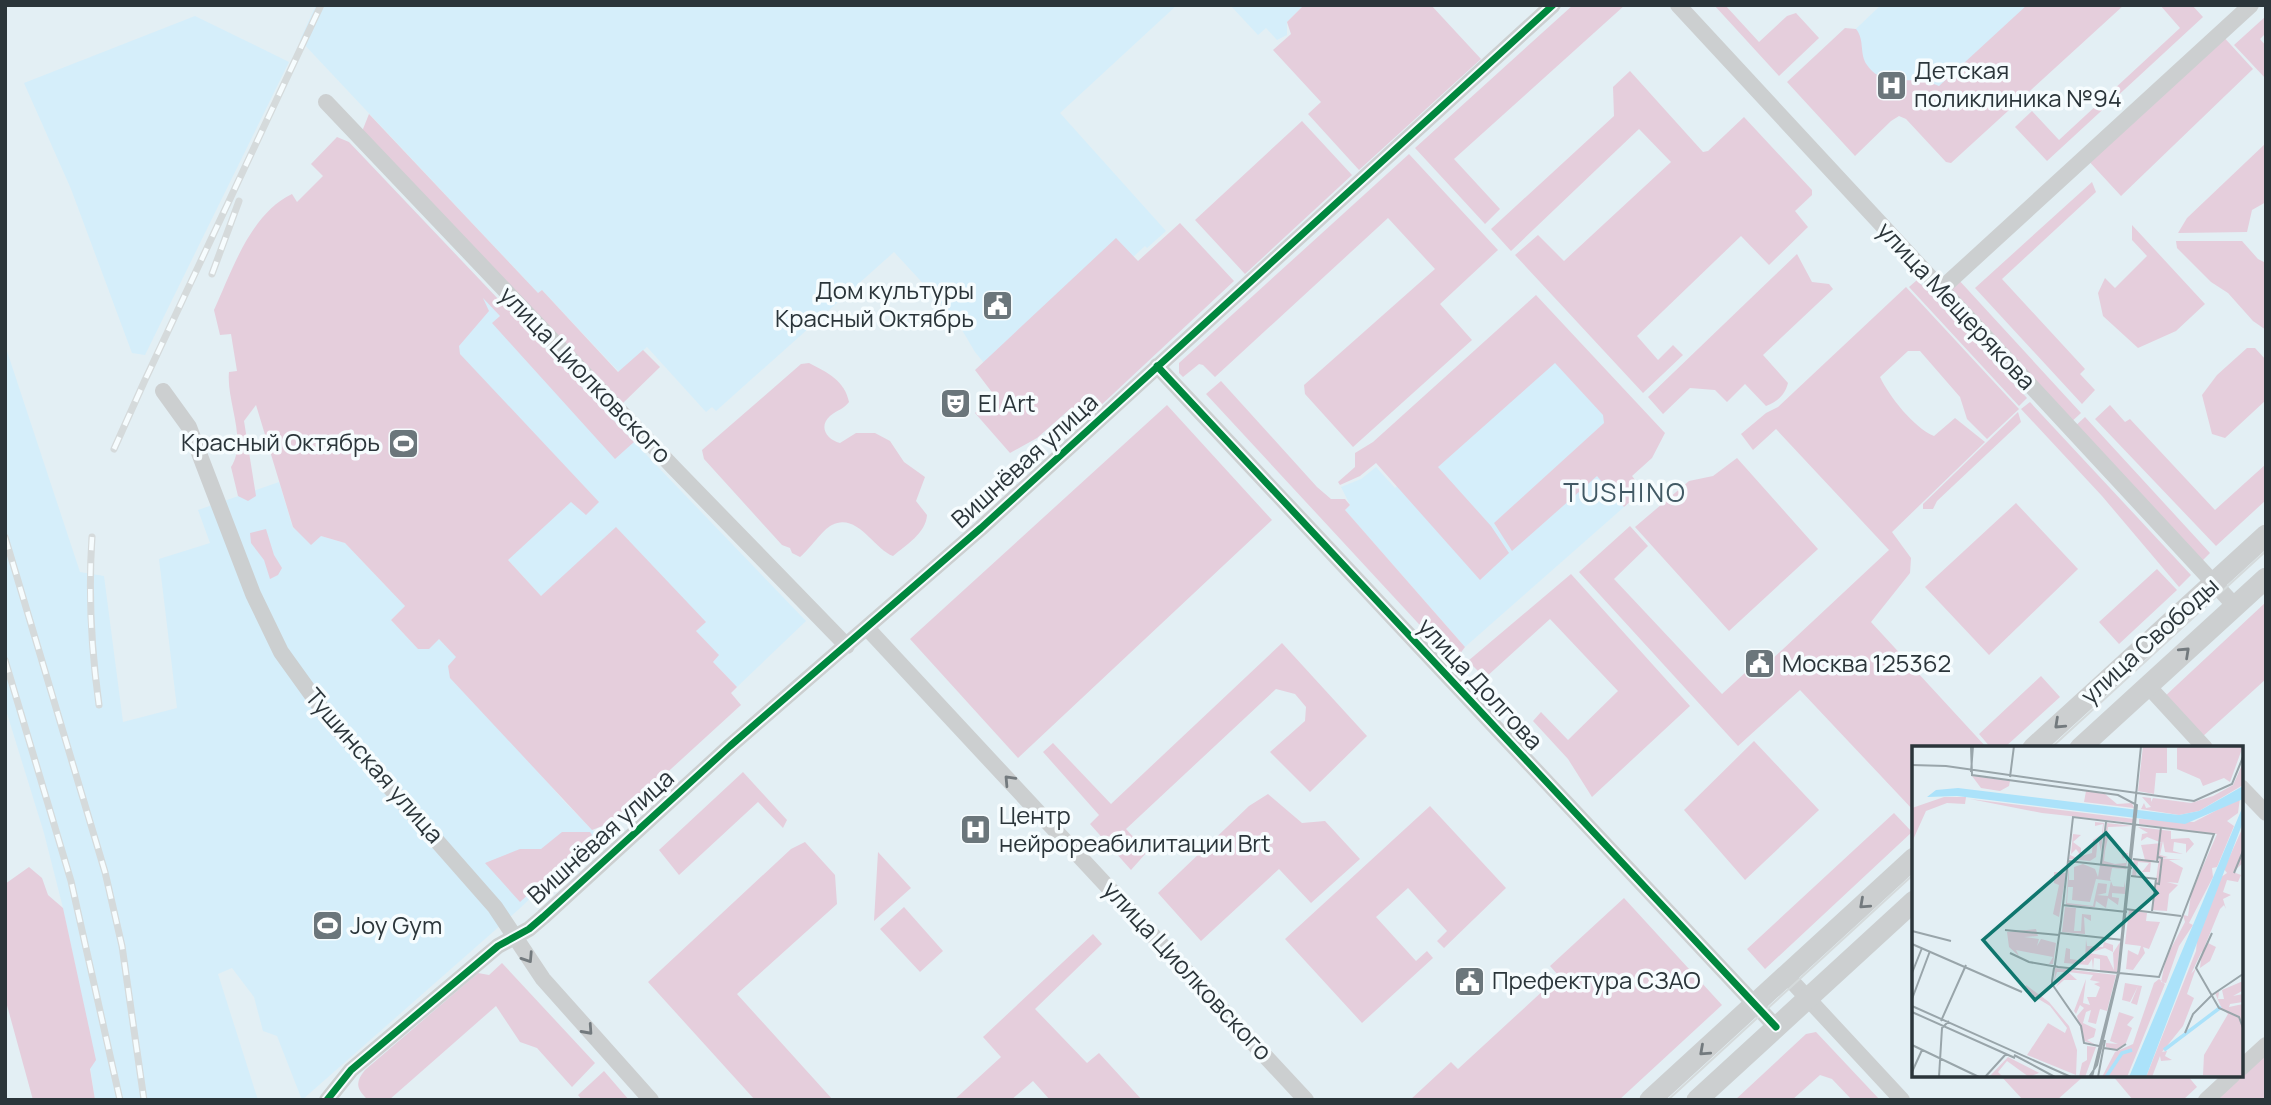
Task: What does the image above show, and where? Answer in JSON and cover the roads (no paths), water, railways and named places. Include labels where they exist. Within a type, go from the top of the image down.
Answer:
[{"type":"main road","name":"улица Свободы","points":[[2036,746],[2266,535]]},
{"type":"main road","name":"улица Свободы","points":[[2083,746],[2266,578]]},
{"type":"main road","points":[[1650,1100],[1912,860]]},
{"type":"main road","points":[[1697,1100],[1912,903]]},
{"type":"street","name":"Вишнёвая улица","points":[[327,1100],[351,1070],[498,946],[543,917],[730,746],[981,528],[1553,5]]},
{"type":"street","name":"улица Мещерякова","points":[[1678,5],[2235,606]]},
{"type":"street","points":[[1941,289],[2250,5]]},
{"type":"street","name":"улица Циолковского","points":[[326,102],[847,646]]},
{"type":"street","name":"улица Долгова","points":[[1157,366],[1776,1027]]},
{"type":"street","name":"Тушинская улица","points":[[163,391],[189,427],[249,583],[281,652],[327,716],[495,907],[543,979],[651,1100]]},
{"type":"street","name":"улица Циолковского","points":[[867,628],[1306,1100]]},
{"type":"street","points":[[2148,686],[2203,746]]},
{"type":"street","points":[[2243,789],[2266,813]]},
{"type":"street","points":[[1786,975],[1902,1100]]},
{"type":"street","points":[[2243,1066],[2266,1045]]},
{"type":"street","points":[[2206,1100],[2231,1077]]},
{"type":"tram line","points":[[2053,746],[2266,551]]},
{"type":"tram line","points":[[1668,1100],[1912,876]]},
{"type":"railway","points":[[114,449],[321,5]]},
{"type":"railway","points":[[212,274],[239,201]]},
{"type":"railway","points":[[5,537],[105,872],[122,946],[144,1100]]},
{"type":"railway","points":[[92,537],[91,621],[99,705]]},
{"type":"railway","points":[[5,660],[71,881],[120,1100]]},
{"type":"place","name":"Детская поликлиника №94","points":[[1891,85]]},
{"type":"place","name":"Дом культуры Красный Октябрь","points":[[997,305]]},
{"type":"place","name":"El Art","points":[[955,404]]},
{"type":"place","name":"Красный Октябрь","points":[[403,443]]},
{"type":"place","name":"Москва 125362","points":[[1759,664]]},
{"type":"place","name":"Центр нейрореабилитации Brt","points":[[976,830]]},
{"type":"place","name":"Joy Gym","points":[[327,926]]},
{"type":"place","name":"Префектура СЗАО","points":[[1469,981]]},
{"type":"district","name":"TUSHINO","points":[[1625,493]]}]
